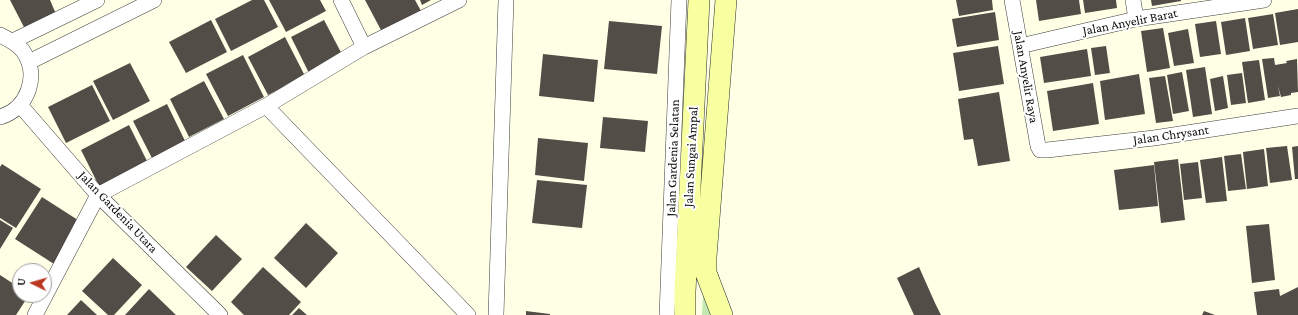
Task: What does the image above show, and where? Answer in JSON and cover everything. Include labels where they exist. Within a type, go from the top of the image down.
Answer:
[{"type":"main road","name":"Jalan Sungai Ampal","points":[[685,315],[685,284],[699,0]]},
{"type":"main road","name":"Jalan Sungai Ampal","points":[[722,315],[706,273],[706,257],[726,0]]},
{"type":"street","points":[[6,38],[97,0]]},
{"type":"street","points":[[29,62],[154,0]]},
{"type":"street","points":[[341,0],[364,47]]},
{"type":"street","points":[[35,315],[98,195],[266,106],[364,47],[459,0]]},
{"type":"street","points":[[496,315],[506,0]]},
{"type":"street","name":"Jalan Gardenia Selatan","points":[[667,315],[679,0]]},
{"type":"street","name":"Jalan Anyelir Raya","points":[[1012,0],[1038,146],[1040,150],[1044,151]]},
{"type":"street","points":[[1134,0],[1136,19]]},
{"type":"street","name":"Jalan Anyelir Barat","points":[[1020,46],[1136,19],[1264,0]]},
{"type":"street","points":[[0,117],[8,114],[20,104],[28,92],[31,77],[29,62],[23,50],[6,38]]},
{"type":"street","name":"Jalan Gardenia Utara","points":[[20,104],[98,195],[220,315]]},
{"type":"street","points":[[266,106],[468,315]]},
{"type":"street","name":"Jalan Chrysant","points":[[1044,151],[1154,138],[1298,116]]},
{"type":"green space","points":[[704,276],[719,315],[702,315]]},
{"type":"building","points":[[10,0],[50,0],[56,14],[26,31]]},
{"type":"building","points":[[252,0],[264,0],[278,27],[231,51],[215,19]]},
{"type":"building","points":[[269,0],[320,0],[326,11],[286,32]]},
{"type":"building","points":[[365,0],[415,0],[421,11],[382,32]]},
{"type":"building","points":[[420,0],[431,0],[422,5]]},
{"type":"building","points":[[956,0],[992,0],[993,10],[959,16]]},
{"type":"building","points":[[1036,0],[1079,0],[1081,14],[1039,21]]},
{"type":"building","points":[[1083,0],[1116,0],[1117,8],[1085,13]]},
{"type":"building","points":[[1151,0],[1181,0],[1181,1],[1152,6]]},
{"type":"building","points":[[1298,9],[1298,42],[1280,45],[1275,13]]},
{"type":"building","points":[[995,12],[999,40],[957,47],[952,19]]},
{"type":"building","points":[[1273,14],[1278,45],[1253,49],[1248,18]]},
{"type":"building","points":[[1245,18],[1250,51],[1226,55],[1221,22]]},
{"type":"building","points":[[211,20],[227,52],[186,73],[169,42]]},
{"type":"building","points":[[324,20],[344,58],[310,75],[291,37]]},
{"type":"building","points":[[609,21],[662,26],[657,74],[604,69]]},
{"type":"building","points":[[1216,21],[1221,54],[1200,57],[1195,24]]},
{"type":"building","points":[[1163,28],[1170,68],[1147,72],[1141,31]]},
{"type":"building","points":[[1188,29],[1194,63],[1174,66],[1168,33]]},
{"type":"building","points":[[285,37],[305,76],[268,95],[248,57]]},
{"type":"building","points":[[998,46],[1004,84],[959,91],[953,53]]},
{"type":"building","points":[[1106,46],[1110,73],[1095,75],[1091,48]]},
{"type":"building","points":[[1087,49],[1091,76],[1044,83],[1040,57]]},
{"type":"building","points":[[543,54],[598,60],[594,102],[539,96]]},
{"type":"building","points":[[243,55],[264,97],[228,116],[206,74]]},
{"type":"building","points":[[1274,58],[1275,65],[1287,63],[1286,61],[1297,59],[1298,92],[1281,97],[1278,86],[1280,96],[1268,98],[1262,59]]},
{"type":"building","points":[[1259,60],[1265,100],[1248,103],[1242,62]]},
{"type":"building","points":[[130,63],[150,101],[113,120],[93,81]]},
{"type":"building","points":[[1205,67],[1212,114],[1193,117],[1186,70]]},
{"type":"building","points":[[1182,72],[1189,111],[1173,114],[1167,75]]},
{"type":"building","points":[[1242,73],[1246,103],[1231,105],[1227,75]]},
{"type":"building","points":[[1139,74],[1145,114],[1105,120],[1100,81]]},
{"type":"building","points":[[1165,76],[1173,121],[1156,123],[1149,78]]},
{"type":"building","points":[[1223,76],[1228,108],[1215,111],[1210,79]]},
{"type":"building","points":[[204,81],[224,119],[189,137],[170,99]]},
{"type":"building","points":[[1093,83],[1099,124],[1053,131],[1047,91]]},
{"type":"building","points":[[92,85],[110,121],[66,143],[48,107]]},
{"type":"building","points":[[999,92],[1010,161],[978,166],[973,139],[964,140],[958,99]]},
{"type":"building","points":[[167,104],[187,145],[154,162],[133,121]]},
{"type":"building","points":[[603,117],[648,121],[645,152],[600,148]]},
{"type":"building","points":[[129,125],[149,165],[101,190],[81,150]]},
{"type":"building","points":[[538,138],[588,143],[584,181],[535,175]]},
{"type":"building","points":[[1287,146],[1292,180],[1270,183],[1266,148]]},
{"type":"building","points":[[1298,146],[1298,179],[1295,179],[1292,147]]},
{"type":"building","points":[[1264,149],[1268,186],[1247,189],[1243,152]]},
{"type":"building","points":[[1241,154],[1246,189],[1228,191],[1224,156]]},
{"type":"building","points":[[1222,157],[1227,201],[1206,203],[1200,160]]},
{"type":"building","points":[[1178,159],[1185,220],[1161,223],[1154,162]]},
{"type":"building","points":[[1198,162],[1202,198],[1184,200],[1180,164]]},
{"type":"building","points":[[2,164],[41,189],[16,228],[0,218],[0,167]]},
{"type":"building","points":[[1154,165],[1158,206],[1119,210],[1114,170]]},
{"type":"building","points":[[537,180],[587,185],[582,228],[532,223]]},
{"type":"building","points":[[42,197],[81,222],[54,264],[15,239]]},
{"type":"building","points":[[0,220],[13,228],[0,249]]},
{"type":"building","points":[[306,223],[338,253],[306,288],[274,258]]},
{"type":"building","points":[[1269,224],[1275,280],[1252,283],[1246,226]]},
{"type":"building","points":[[216,235],[242,259],[212,291],[186,267]]},
{"type":"building","points":[[113,258],[142,285],[114,315],[108,315],[82,291]]},
{"type":"building","points":[[263,267],[301,302],[289,315],[244,315],[231,302]]},
{"type":"building","points":[[919,267],[941,315],[914,315],[897,278]]},
{"type":"building","points":[[0,275],[12,283],[12,303],[24,303],[16,315],[0,315]]},
{"type":"building","points":[[1298,287],[1298,315],[1257,315],[1254,292],[1279,289],[1280,296]]},
{"type":"building","points":[[149,289],[176,315],[125,315]]},
{"type":"building","points":[[81,300],[97,315],[67,315]]},
{"type":"building","points":[[299,308],[307,315],[292,315]]},
{"type":"building","points":[[526,311],[550,314],[550,315],[526,315]]},
{"type":"building","points":[[1204,311],[1215,315],[1202,315]]}]
